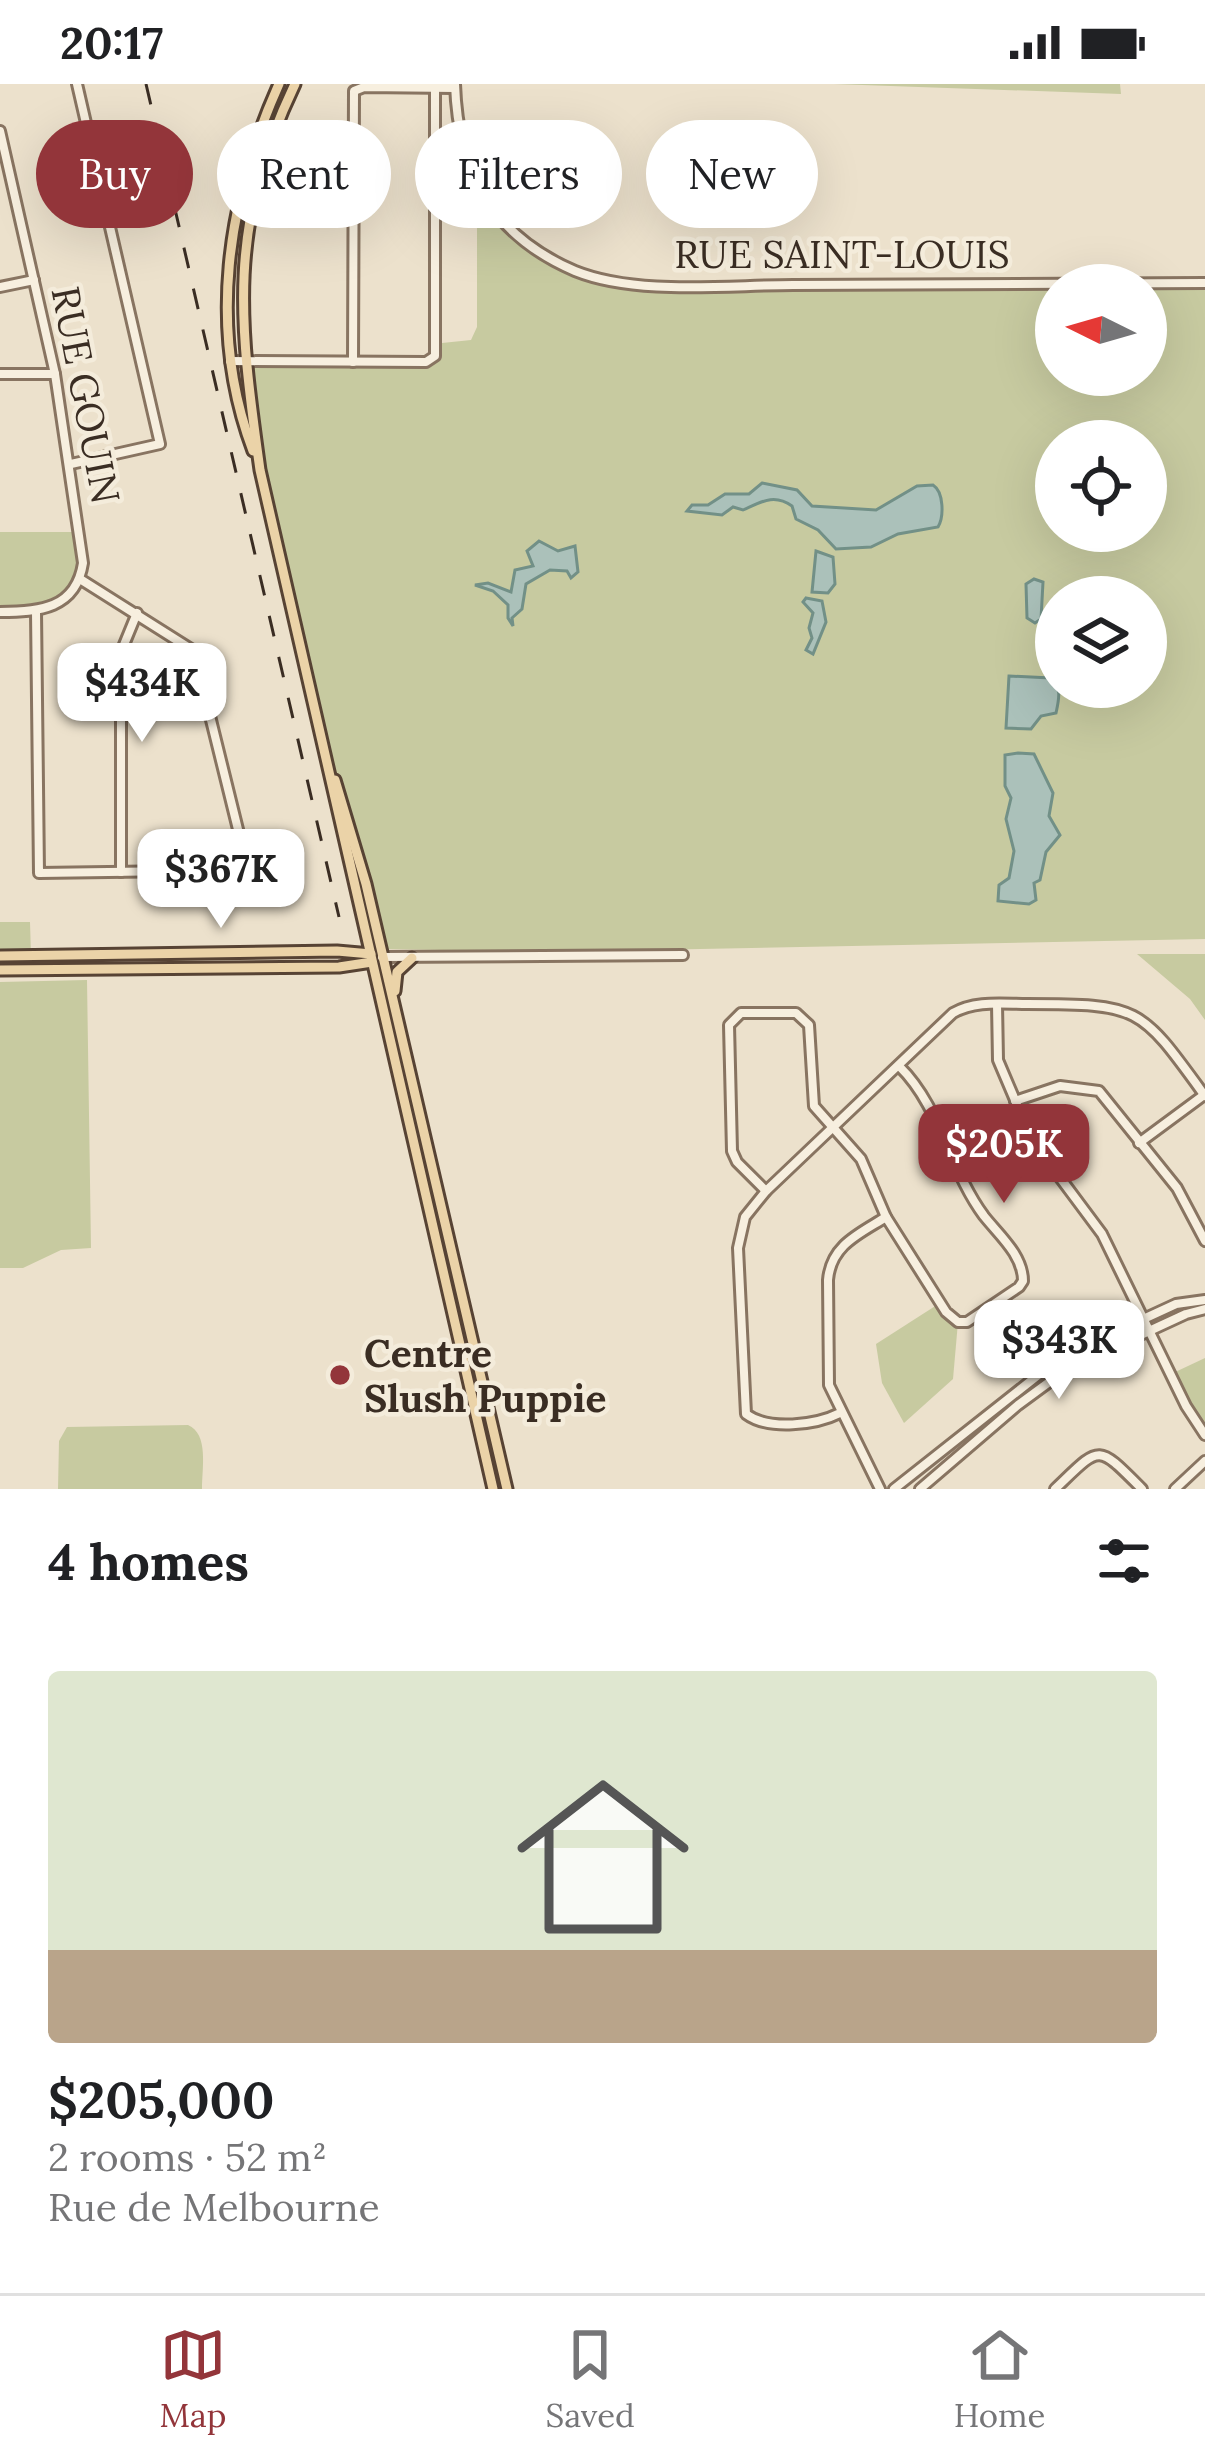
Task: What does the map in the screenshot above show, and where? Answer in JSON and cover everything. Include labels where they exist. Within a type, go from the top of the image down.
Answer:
[{"type":"main road","points":[[260,470],[230,361],[227,278],[234,220],[255,139],[279,84]]},
{"type":"main road","points":[[295,84],[269,144],[253,203],[241,292],[244,362],[260,470],[493,1489]]},
{"type":"main road","points":[[328,764],[358,850],[509,1489]]},
{"type":"main road","points":[[0,956],[382,957]]},
{"type":"main road","points":[[0,970],[339,967],[369,958]]},
{"type":"main road","points":[[398,1020],[395,978],[412,958]]},
{"type":"street","points":[[71,464],[160,444],[76,84]]},
{"type":"street","points":[[353,362],[352,95],[360,87],[455,86]]},
{"type":"street","name":"RUE SAINT-LOUIS","points":[[455,86],[463,151],[489,205],[544,255],[595,277],[698,286],[1205,283]]},
{"type":"street","points":[[230,361],[425,362],[436,353],[435,88]]},
{"type":"street","name":"RUE GOUIN","points":[[0,131],[3,161],[56,374],[83,553],[80,579]]},
{"type":"street","points":[[0,287],[34,280]]},
{"type":"street","points":[[0,374],[56,374]]},
{"type":"street","points":[[0,612],[36,612],[64,600],[80,579],[190,646],[198,658],[248,870],[39,873],[36,612]]},
{"type":"street","points":[[121,872],[121,652],[136,613]]},
{"type":"street","points":[[382,957],[683,955]]},
{"type":"street","points":[[997,1004],[998,1060],[1038,1150],[1096,1224],[1205,1435]]},
{"type":"street","points":[[840,1414],[821,1422],[765,1423],[754,1420],[744,1409],[738,1240],[745,1217],[766,1192],[958,1010],[997,1004],[1100,1005],[1131,1013],[1155,1029],[1205,1096],[1138,1143]]},
{"type":"street","points":[[766,1192],[732,1151],[728,1032],[733,1017],[741,1013],[805,1017],[810,1031],[812,1102],[861,1159],[886,1217],[954,1319],[972,1320],[1022,1284],[1021,1264],[961,1179],[922,1090],[899,1066]]},
{"type":"street","points":[[1015,1101],[1060,1086],[1095,1088],[1173,1183],[1205,1240]]},
{"type":"street","points":[[880,1489],[840,1414],[828,1379],[829,1266],[844,1244],[886,1217]]},
{"type":"street","points":[[894,1489],[1061,1357],[1183,1302],[1205,1300]]},
{"type":"street","points":[[920,1489],[1067,1369],[1205,1309]]},
{"type":"street","points":[[1054,1489],[1089,1456],[1099,1453],[1109,1456],[1142,1489]]},
{"type":"street","points":[[1175,1489],[1205,1461]]},
{"type":"green space","points":[[834,84],[1120,84],[1121,94]]},
{"type":"green space","points":[[477,228],[511,228],[574,270],[646,284],[1035,283],[1035,396],[1167,396],[1167,283],[1205,283],[1205,939],[547,952],[385,949],[303,658],[270,511],[245,362],[426,362],[442,343],[471,340],[477,327]]},
{"type":"green space","points":[[0,532],[81,532],[82,571],[58,605],[0,612]]},
{"type":"green space","points":[[0,922],[30,922],[31,956],[0,956]]},
{"type":"green space","points":[[1137,954],[1205,954],[1205,1020],[1190,999]]},
{"type":"green space","points":[[87,980],[91,1248],[61,1250],[23,1268],[0,1268],[0,982]]},
{"type":"green space","points":[[940,1303],[958,1322],[953,1379],[904,1423],[882,1383],[876,1344]]},
{"type":"green space","points":[[1205,1358],[1205,1435],[1171,1374]]},
{"type":"green space","points":[[188,1425],[202,1444],[202,1489],[58,1489],[59,1441],[67,1427]]},
{"type":"water","points":[[762,483],[797,490],[812,506],[876,510],[917,486],[933,485],[941,499],[941,517],[938,527],[898,534],[871,547],[836,549],[818,530],[796,519],[792,506],[779,500],[743,510],[733,507],[722,515],[687,511],[725,494],[749,494]]},
{"type":"water","points":[[539,541],[558,551],[575,546],[578,572],[571,578],[567,571],[550,570],[526,584],[513,626],[508,605],[493,591],[475,585],[488,583],[511,592],[515,570],[533,566],[527,551]]},
{"type":"water","points":[[816,551],[833,557],[835,584],[828,593],[812,592]]},
{"type":"water","points":[[1035,579],[1035,623],[1027,618],[1026,584]]},
{"type":"water","points":[[806,598],[822,601],[826,622],[813,654],[806,650],[812,638],[813,613],[803,602]]},
{"type":"water","points":[[1009,676],[1035,677],[1035,708],[1057,708],[1056,713],[1041,716],[1031,729],[1006,728]]},
{"type":"water","points":[[1034,754],[1053,793],[1049,816],[1060,835],[1046,852],[1040,880],[1034,883],[1036,900],[1029,904],[998,901],[999,885],[1009,878],[1014,851],[1006,819],[1011,798],[1005,786],[1005,755]]},
{"type":"railway","points":[[146,84],[339,917]]},
{"type":"place","name":"Centre Slush Puppie","points":[[340,1375]]}]
